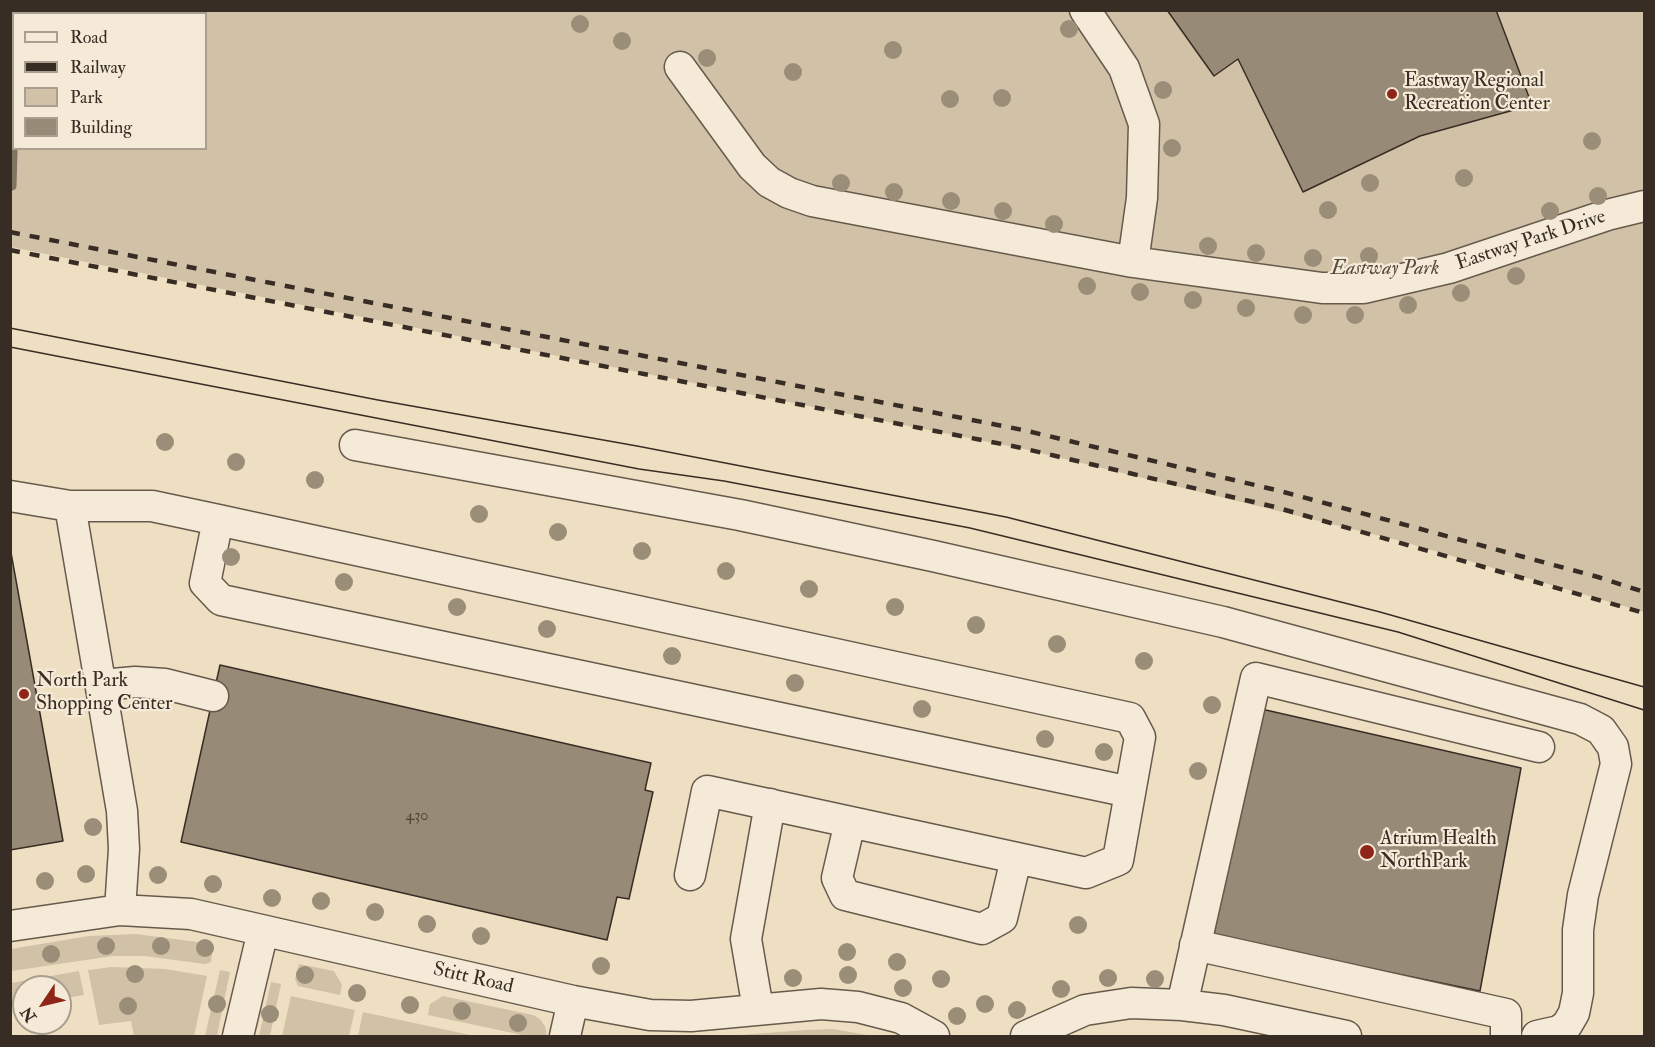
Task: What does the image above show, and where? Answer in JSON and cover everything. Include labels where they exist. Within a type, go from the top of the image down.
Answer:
[{"type":"street","points":[[1085,10],[1124,68],[1144,124],[1142,198],[1133,262]]},
{"type":"street","name":"Eastway Park Drive","points":[[680,67],[752,166],[769,182],[789,193],[812,201],[1133,262],[1322,288],[1364,288],[1449,268],[1607,215],[1644,206]]},
{"type":"street","points":[[355,445],[740,515],[933,556],[1223,622],[1580,719],[1600,730],[1613,747],[1616,764],[1583,895],[1578,930],[1578,993],[1574,1013],[1568,1025],[1558,1031],[1538,1036]]},
{"type":"street","points":[[10,496],[70,506],[152,507],[218,520],[1130,718],[1140,737],[1118,860],[1086,873],[707,791],[690,874]]},
{"type":"street","points":[[70,506],[122,812],[124,849],[120,910]]},
{"type":"street","points":[[218,520],[205,583],[221,600],[1130,792]]},
{"type":"street","points":[[1182,1005],[1256,678],[1539,747]]},
{"type":"street","points":[[101,685],[135,682],[165,684],[213,696]]},
{"type":"street","points":[[758,1009],[746,939],[770,804]]},
{"type":"street","points":[[850,822],[837,878],[845,895],[982,930],[1002,918],[1016,859]]},
{"type":"street","name":"Stitt Road","points":[[10,926],[120,910],[191,915],[573,1001],[650,1015],[691,1016],[820,1004],[858,1007],[901,1018],[934,1036]]},
{"type":"street","points":[[238,1036],[263,931]]},
{"type":"street","points":[[1195,945],[1506,1014],[1506,1036]]},
{"type":"street","points":[[565,1036],[573,1001]]},
{"type":"street","points":[[1026,1036],[1085,1010],[1131,1003],[1182,1005],[1221,1023],[1346,1036]]},
{"type":"green space","name":"Eastway Park","points":[[10,11],[1644,11],[1644,612],[1397,540],[1024,449],[11,247]]},
{"type":"green space","points":[[136,934],[213,944],[211,962],[205,964],[144,956],[113,956],[11,971],[11,949],[89,936]]},
{"type":"green space","points":[[299,964],[334,971],[342,985],[340,995],[298,986],[295,979]]},
{"type":"green space","points":[[112,967],[165,969],[207,976],[194,1036],[134,1036],[131,1021],[99,1025],[88,970]]},
{"type":"green space","points":[[220,970],[230,972],[217,1036],[205,1036]]},
{"type":"green space","points":[[79,971],[84,995],[72,997],[72,975],[56,975]]},
{"type":"green space","points":[[271,982],[281,984],[270,1036],[259,1036]]},
{"type":"green space","points":[[11,983],[12,983],[11,1007]]},
{"type":"green space","points":[[291,996],[355,1010],[349,1036],[282,1036]]},
{"type":"green space","points":[[443,996],[533,1015],[545,1026],[547,1036],[527,1036],[428,1015],[430,1004]]},
{"type":"green space","points":[[363,1012],[475,1036],[358,1036]]},
{"type":"green space","points":[[833,1029],[873,1036],[726,1036],[806,1030]]},
{"type":"building","name":"Eastway Regional Recreation Center","points":[[1167,10],[1496,10],[1532,105],[1420,136],[1303,192],[1238,59],[1214,76]]},
{"type":"building","name":"North Park Shopping Center","points":[[10,547],[63,841],[10,850]]},
{"type":"building","points":[[220,665],[651,763],[645,790],[653,792],[629,899],[617,897],[607,940],[181,842]]},
{"type":"building","name":"Atrium Health NorthPark","points":[[1257,708],[1521,768],[1480,991],[1213,936]]},
{"type":"waterway","points":[[12,186],[13,150]]},
{"type":"tram line","points":[[10,328],[378,400],[637,446],[1006,517],[1380,612],[1644,687]]},
{"type":"tram line","points":[[10,347],[639,469],[724,481],[970,528],[1398,632],[1644,710]]},
{"type":"railway","points":[[10,232],[1023,430],[1280,491],[1598,577],[1644,592]]},
{"type":"railway","points":[[10,250],[1017,447],[1275,507],[1644,613]]},
{"type":"place","name":"Eastway Regional Recreation Center","points":[[1392,94]]},
{"type":"place","name":"North Park Shopping Center","points":[[24,694]]},
{"type":"place","name":"Atrium Health NorthPark","points":[[1367,852]]}]
